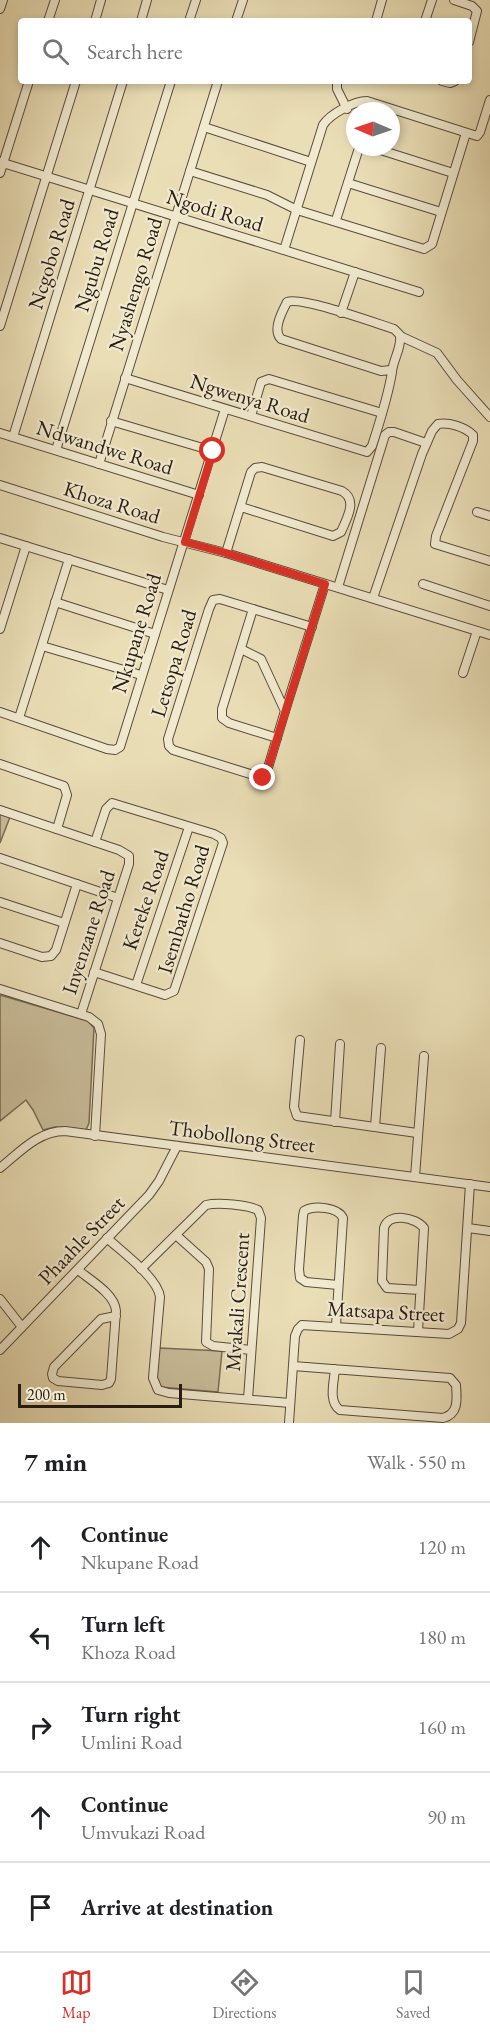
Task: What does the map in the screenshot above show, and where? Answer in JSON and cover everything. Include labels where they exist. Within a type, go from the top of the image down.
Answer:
[{"type":"street","points":[[0,9],[3,0]]},
{"type":"street","points":[[49,18],[55,0]]},
{"type":"street","points":[[96,18],[101,0]]},
{"type":"street","points":[[142,18],[147,0]]},
{"type":"street","points":[[190,18],[196,0]]},
{"type":"street","points":[[238,18],[243,0]]},
{"type":"street","points":[[377,18],[382,0]]},
{"type":"street","points":[[426,18],[432,0]]},
{"type":"street","points":[[454,0],[472,6],[477,11],[472,30]]},
{"type":"street","points":[[0,172],[28,84]]},
{"type":"street","points":[[0,326],[75,84]]},
{"type":"street","name":"Ncgobo Road","points":[[13,438],[122,84]]},
{"type":"street","name":"Ngubu Road","points":[[56,450],[170,84]]},
{"type":"street","name":"Nyashengo Road","points":[[99,464],[217,84]]},
{"type":"street","points":[[337,84],[337,89],[346,107]]},
{"type":"street","points":[[400,111],[477,136],[490,100]]},
{"type":"street","points":[[284,250],[324,122],[346,110]]},
{"type":"street","points":[[204,127],[311,162]]},
{"type":"street","points":[[190,171],[267,195],[297,210],[336,220],[424,249],[432,244],[453,173],[470,134]]},
{"type":"street","points":[[336,220],[356,156]]},
{"type":"street","points":[[399,156],[453,173]]},
{"type":"street","name":"Ngodi Road","points":[[2,162],[419,292]]},
{"type":"street","points":[[348,183],[441,212]]},
{"type":"street","points":[[341,313],[355,272]]},
{"type":"street","points":[[392,370],[381,371],[283,340],[277,332],[286,303],[290,300],[298,300],[394,329],[400,336],[437,353],[457,380],[490,417]]},
{"type":"street","points":[[251,416],[261,382],[269,379],[382,413],[391,383],[400,336]]},
{"type":"street","name":"Ngwenya Road","points":[[124,378],[365,452],[369,451],[372,446],[382,413]]},
{"type":"street","name":"Nkupane Road","points":[[0,712],[115,750],[121,745],[225,409]]},
{"type":"street","points":[[111,421],[213,451]]},
{"type":"street","points":[[373,598],[426,443],[438,424],[448,423],[468,430],[473,435],[472,445],[459,474],[435,543],[437,546],[490,561]]},
{"type":"street","points":[[338,587],[385,435],[394,432],[426,443]]},
{"type":"street","name":"Ndwandwe Road","points":[[0,433],[199,495]]},
{"type":"street","points":[[226,553],[251,472],[258,467],[342,491],[349,497],[350,507],[341,531],[333,536],[241,507]]},
{"type":"street","name":"Khoza Road","points":[[0,485],[157,535],[226,553],[490,635]]},
{"type":"street","points":[[477,512],[490,516]]},
{"type":"street","points":[[0,538],[168,590]]},
{"type":"street","points":[[0,629],[26,546]]},
{"type":"street","points":[[19,718],[69,559]]},
{"type":"street","points":[[253,609],[222,709],[222,718],[229,723],[278,738],[325,584]]},
{"type":"street","points":[[423,584],[490,606]]},
{"type":"street","name":"Letsopa Road","points":[[278,738],[265,776],[258,777],[173,750],[168,741],[212,602],[220,598],[312,627]]},
{"type":"street","points":[[55,602],[155,633]]},
{"type":"street","points":[[463,674],[477,631]]},
{"type":"street","points":[[42,646],[141,675]]},
{"type":"street","points":[[241,649],[261,659],[285,711]]},
{"type":"street","points":[[0,764],[64,786],[67,795],[57,829]]},
{"type":"street","name":"Isembatho Road","points":[[94,972],[165,995],[173,993],[177,988],[223,847],[221,838],[112,803],[106,809],[95,842]]},
{"type":"street","name":"Inyenzane Road","points":[[0,810],[124,851],[129,856],[129,864],[81,1014]]},
{"type":"street","name":"Kereke Road","points":[[136,985],[189,827]]},
{"type":"street","points":[[0,858],[118,898]]},
{"type":"street","points":[[0,943],[42,957],[49,957],[56,950],[77,884]]},
{"type":"street","points":[[0,902],[64,923]]},
{"type":"street","points":[[0,989],[81,1014],[98,1024],[100,1034],[95,1136]]},
{"type":"street","points":[[300,1040],[294,1107],[297,1116],[417,1133]]},
{"type":"street","points":[[335,1122],[340,1044]]},
{"type":"street","points":[[375,1127],[381,1048]]},
{"type":"street","points":[[415,1178],[424,1056]]},
{"type":"street","name":"Thobollong Street","points":[[0,1168],[35,1140],[50,1132],[65,1131],[490,1187]]},
{"type":"street","name":"Phaahle Street","points":[[0,1350],[153,1190],[177,1146]]},
{"type":"street","name":"Matsapa Street","points":[[289,1423],[295,1336],[300,1327],[305,1325],[336,1326],[449,1334],[460,1327],[470,1184]]},
{"type":"street","name":"Mvakali Crescent","points":[[141,1269],[201,1208],[209,1204],[256,1208],[260,1213],[248,1399]]},
{"type":"street","points":[[336,1326],[343,1220],[341,1213],[335,1210],[313,1208],[304,1211],[300,1278],[303,1281],[338,1285]]},
{"type":"street","points":[[418,1332],[425,1234],[422,1225],[416,1221],[391,1218],[384,1224],[381,1278],[383,1285],[387,1288],[420,1290]]},
{"type":"street","points":[[468,1228],[490,1231]]},
{"type":"street","points":[[176,1235],[206,1263],[209,1269],[206,1342],[213,1346],[251,1350]]},
{"type":"street","points":[[107,1238],[141,1269],[159,1292],[153,1378],[156,1387],[165,1392],[290,1403]]},
{"type":"street","points":[[78,1269],[114,1301],[116,1307],[116,1316],[110,1381],[98,1385],[53,1378],[54,1367],[95,1325],[105,1317],[116,1316]]},
{"type":"street","points":[[0,1299],[22,1327]]},
{"type":"street","points":[[293,1366],[335,1369],[447,1377],[453,1379],[456,1385],[455,1410],[448,1417],[431,1418],[337,1409],[333,1401],[335,1369]]},
{"type":"shaded area","points":[[0,814],[10,817],[0,843]]},
{"type":"shaded area","points":[[0,995],[88,1021],[94,1028],[89,1123],[86,1130],[55,1127],[43,1130],[26,1100],[0,1121]]},
{"type":"shaded area","points":[[159,1348],[222,1351],[218,1392],[160,1387],[156,1380]]},
{"type":"route","points":[[213,451],[185,542],[325,584],[263,778]]}]
